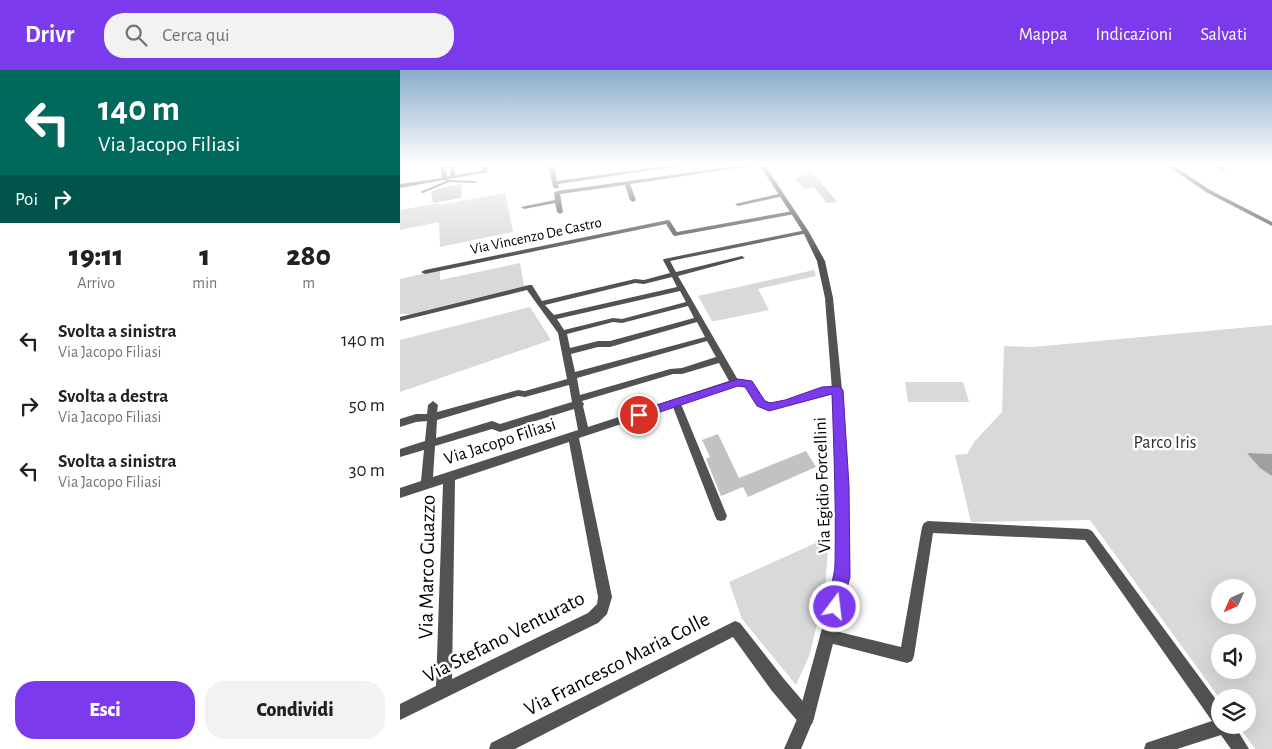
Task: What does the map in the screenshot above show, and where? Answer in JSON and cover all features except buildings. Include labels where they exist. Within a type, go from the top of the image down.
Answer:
[{"type":"street","points":[[557,196],[560,212]]},
{"type":"street","points":[[631,196],[633,200]]},
{"type":"street","points":[[738,204],[763,196]]},
{"type":"street","name":"Via Egidio Forcellini","points":[[780,196],[806,232],[821,261],[827,289],[838,390],[842,486],[843,577],[806,718],[792,749]]},
{"type":"street","points":[[1217,196],[1272,224]]},
{"type":"street","points":[[524,207],[558,201]]},
{"type":"street","name":"Via Vincenzo De Castro","points":[[425,272],[668,222],[675,234],[793,213]]},
{"type":"street","points":[[806,232],[666,260],[734,383],[749,384],[761,403],[769,407],[781,405],[822,391],[838,390]]},
{"type":"street","points":[[540,304],[635,281],[644,282],[742,258]]},
{"type":"street","name":"Via Jacopo Filiasi","points":[[400,319],[529,287],[562,333],[578,401],[579,435]]},
{"type":"street","points":[[552,318],[682,288]]},
{"type":"street","points":[[562,333],[613,320],[622,321],[691,303]]},
{"type":"street","points":[[567,352],[598,344],[610,344],[699,319]]},
{"type":"street","name":"Via Jacopo Filiasi","points":[[400,422],[416,418],[433,417],[518,393],[525,394],[710,338]]},
{"type":"street","name":"Via Jacopo Filiasi","points":[[400,453],[492,425],[500,428],[673,371],[682,371],[721,359]]},
{"type":"street","name":"Via Jacopo Filiasi","points":[[400,493],[734,383]]},
{"type":"street","points":[[676,403],[721,516]]},
{"type":"street","name":"Via Jacopo Filiasi","points":[[427,484],[433,405]]},
{"type":"street","name":"Via Stefano Venturato","points":[[400,712],[593,618],[605,605],[579,435]]},
{"type":"street","name":"Via Marco Guazzo","points":[[444,689],[449,477]]},
{"type":"street","points":[[827,636],[908,656],[928,528],[1088,535],[1211,706]]},
{"type":"street","name":"Via Francesco Maria Colle","points":[[498,749],[735,628],[778,685],[806,718]]},
{"type":"street","points":[[1152,749],[1211,730]]},
{"type":"street","points":[[1231,734],[1241,749]]},
{"type":"green space","points":[[490,196],[506,196],[513,232],[440,247],[439,222],[400,230],[400,210],[439,203],[439,205]]},
{"type":"green space","points":[[520,263],[524,286],[411,314],[400,314],[400,279],[440,270],[440,280]]},
{"type":"green space","points":[[814,270],[816,276],[758,289],[769,310],[712,321],[698,296]]},
{"type":"green space","points":[[530,307],[551,340],[400,392],[400,340]]},
{"type":"green space","name":"Parco Iris","points":[[1272,325],[1272,749],[1255,749],[1244,734],[1256,734],[1256,689],[1213,689],[1090,520],[971,522],[955,455],[967,454],[974,442],[1002,412],[1004,346],[1033,347]]},
{"type":"green space","points":[[905,382],[963,382],[969,402],[908,402]]},
{"type":"green space","points":[[829,537],[825,589],[810,654],[796,685],[742,619],[729,582]]},
{"type":"shaded area","points":[[1247,453],[1272,454],[1272,476],[1260,468]]},
{"type":"route","points":[[639,415],[738,382],[749,384],[761,403],[769,407],[786,404],[822,391],[838,390],[843,577],[835,607]]}]
